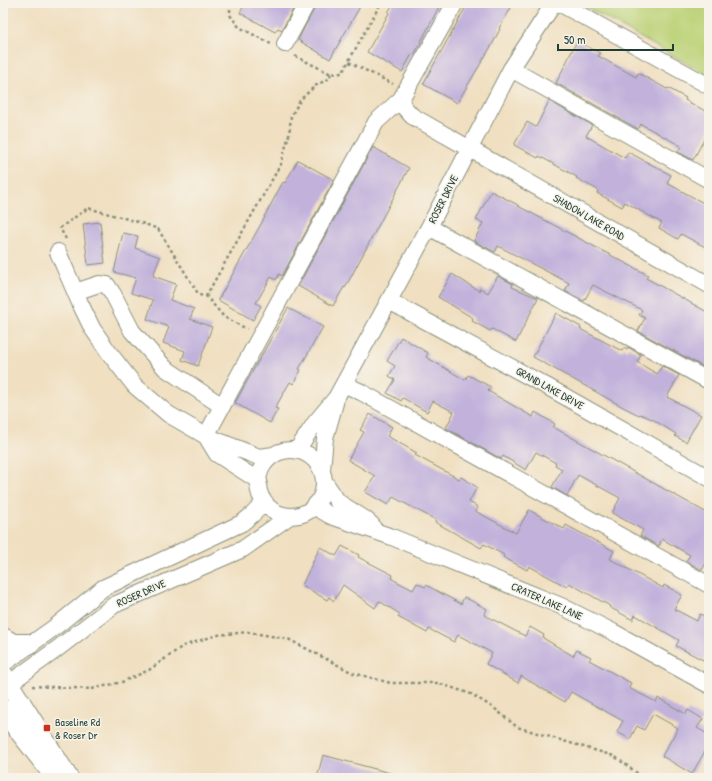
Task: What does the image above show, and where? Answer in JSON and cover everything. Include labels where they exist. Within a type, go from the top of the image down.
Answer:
[{"type":"main road","points":[[3,638],[13,644],[29,644]]},
{"type":"main road","points":[[5,682],[68,778]]},
{"type":"main road","points":[[3,710],[56,778]]},
{"type":"street","points":[[283,47],[307,3]]},
{"type":"street","points":[[206,436],[376,122],[404,94],[455,3]]},
{"type":"street","name":"ROSER DRIVE","points":[[297,450],[315,423],[340,391],[511,69],[554,3]]},
{"type":"street","points":[[559,3],[709,86]]},
{"type":"street","points":[[511,69],[709,180]]},
{"type":"street","name":"SHADOW LAKE ROAD","points":[[404,94],[403,106],[412,116],[709,284]]},
{"type":"street","points":[[428,227],[709,381]]},
{"type":"street","points":[[63,246],[75,292],[92,328],[135,386],[168,414],[206,436],[259,457],[274,455],[286,450],[297,450],[314,459],[323,476],[322,495],[314,506],[301,514],[290,516],[278,513],[265,502],[260,492],[259,481],[261,470],[265,463],[274,455]]},
{"type":"street","points":[[75,292],[99,284],[106,285],[113,294],[132,331],[165,368],[222,406]]},
{"type":"street","name":"GRAND LAKE DRIVE","points":[[389,301],[708,474]]},
{"type":"street","points":[[340,391],[368,396],[709,585]]},
{"type":"street","name":"ROSER DRIVE","points":[[323,476],[325,438],[340,391]]},
{"type":"street","points":[[206,436],[217,454],[259,481]]},
{"type":"street","name":"CRATER LAKE LANE","points":[[323,476],[338,502],[365,519],[379,532]]},
{"type":"street","name":"ROSER DRIVE","points":[[3,664],[29,644],[55,627],[103,588],[242,523],[252,516],[265,502]]},
{"type":"street","name":"CRATER LAKE LANE","points":[[314,506],[331,516],[379,532],[561,606],[613,632],[709,685]]},
{"type":"street","name":"ROSER DRIVE","points":[[5,682],[57,649],[114,605],[243,549],[290,516]]},
{"type":"path","points":[[230,3],[230,15],[239,27],[283,47],[331,74],[342,73],[380,3]]},
{"type":"path","points":[[349,62],[383,80],[404,94]]},
{"type":"path","points":[[206,296],[281,164],[289,135],[291,116],[301,99],[315,86],[328,79],[331,74]]},
{"type":"path","points":[[63,246],[60,228],[88,208],[158,229],[199,294],[206,296],[224,317],[260,336]]},
{"type":"path","points":[[29,683],[31,686],[92,689],[122,682],[149,670],[183,646],[217,635],[248,632],[288,639],[353,673],[391,683],[438,683],[471,694],[494,708],[518,727],[614,756],[644,778]]},
{"type":"green space","points":[[579,3],[709,3],[709,76]]},
{"type":"building","points":[[245,3],[296,3],[282,30],[278,28],[275,32],[240,13]]},
{"type":"building","points":[[316,3],[362,3],[330,59],[298,40]]},
{"type":"building","points":[[394,3],[441,3],[414,55],[412,54],[402,72],[367,52]]},
{"type":"building","points":[[468,3],[502,3],[511,8],[499,28],[500,29],[493,43],[457,103],[423,84]]},
{"type":"building","points":[[577,41],[600,53],[598,56],[636,77],[638,73],[686,98],[685,100],[709,113],[709,130],[693,160],[678,152],[681,146],[641,124],[638,129],[556,83]]},
{"type":"building","points":[[549,101],[592,125],[586,136],[625,158],[628,152],[671,175],[667,183],[709,206],[709,249],[681,234],[678,239],[659,228],[662,223],[625,202],[622,207],[597,193],[598,190],[576,178],[577,177],[539,156],[538,158],[514,145],[527,122],[536,127]]},
{"type":"building","points":[[373,147],[409,168],[345,288],[344,287],[333,306],[298,286]]},
{"type":"building","points":[[298,160],[334,180],[282,276],[279,274],[276,280],[271,277],[256,303],[261,306],[253,320],[218,300],[283,182],[285,183]]},
{"type":"building","points":[[491,191],[648,275],[646,278],[709,313],[709,370],[638,331],[645,318],[639,315],[642,310],[593,285],[584,301],[565,291],[569,283],[498,246],[495,252],[474,241],[483,223],[476,220]]},
{"type":"building","points":[[100,222],[105,263],[88,265],[83,224]]},
{"type":"building","points":[[123,233],[138,236],[135,248],[160,257],[153,276],[176,284],[170,300],[194,309],[190,319],[212,327],[198,366],[182,360],[185,351],[163,343],[169,327],[147,319],[153,300],[131,293],[136,278],[114,272]]},
{"type":"building","points":[[452,274],[479,291],[480,288],[488,293],[498,276],[513,284],[512,287],[538,298],[516,342],[492,329],[490,331],[472,321],[473,318],[438,297]]},
{"type":"building","points":[[288,308],[323,327],[299,369],[301,370],[293,384],[290,382],[275,408],[278,409],[270,423],[235,403]]},
{"type":"building","points":[[556,313],[581,327],[580,329],[622,351],[624,348],[627,350],[628,347],[641,355],[637,362],[657,374],[662,366],[679,375],[667,397],[701,415],[686,442],[675,436],[676,434],[654,420],[625,408],[533,357]]},
{"type":"building","points":[[401,337],[428,353],[426,357],[465,380],[468,375],[491,387],[488,391],[533,417],[535,412],[555,424],[553,427],[709,514],[709,558],[702,570],[686,561],[690,555],[662,539],[659,546],[640,536],[643,530],[612,513],[620,498],[578,475],[567,496],[552,487],[562,469],[555,465],[556,463],[536,452],[526,470],[503,456],[501,459],[446,428],[454,412],[433,401],[427,412],[403,398],[401,401],[387,393],[395,380],[389,376],[395,366],[387,361]]},
{"type":"building","points":[[370,414],[392,427],[387,436],[417,453],[415,455],[459,479],[461,477],[477,487],[469,502],[478,507],[475,511],[516,533],[529,510],[564,529],[566,525],[614,551],[610,559],[663,588],[664,585],[682,595],[674,609],[697,621],[700,614],[709,618],[709,650],[703,660],[676,646],[679,640],[635,615],[633,620],[569,583],[567,587],[529,566],[527,570],[503,557],[504,555],[484,544],[481,548],[435,522],[436,520],[393,497],[388,505],[365,492],[375,476],[348,460],[364,432],[360,430]]},
{"type":"building","points":[[342,546],[359,555],[358,557],[393,575],[392,579],[413,590],[417,583],[425,587],[426,585],[461,604],[464,597],[487,609],[484,615],[525,636],[530,627],[544,635],[543,638],[573,656],[577,650],[591,657],[589,660],[631,683],[629,688],[656,702],[658,698],[686,714],[688,710],[703,719],[697,728],[709,735],[709,744],[692,774],[662,756],[678,728],[653,714],[644,730],[637,726],[630,739],[617,732],[623,721],[571,692],[565,702],[521,676],[518,683],[486,664],[492,653],[458,635],[454,642],[429,629],[427,633],[398,617],[400,614],[379,601],[375,608],[343,585],[334,601],[329,597],[327,600],[302,585],[320,547],[336,556]]},
{"type":"building","points":[[323,755],[394,774],[393,778],[317,778]]},
{"type":"place","name":"Baseline Rd & Roser Dr","points":[[47,728]]}]
